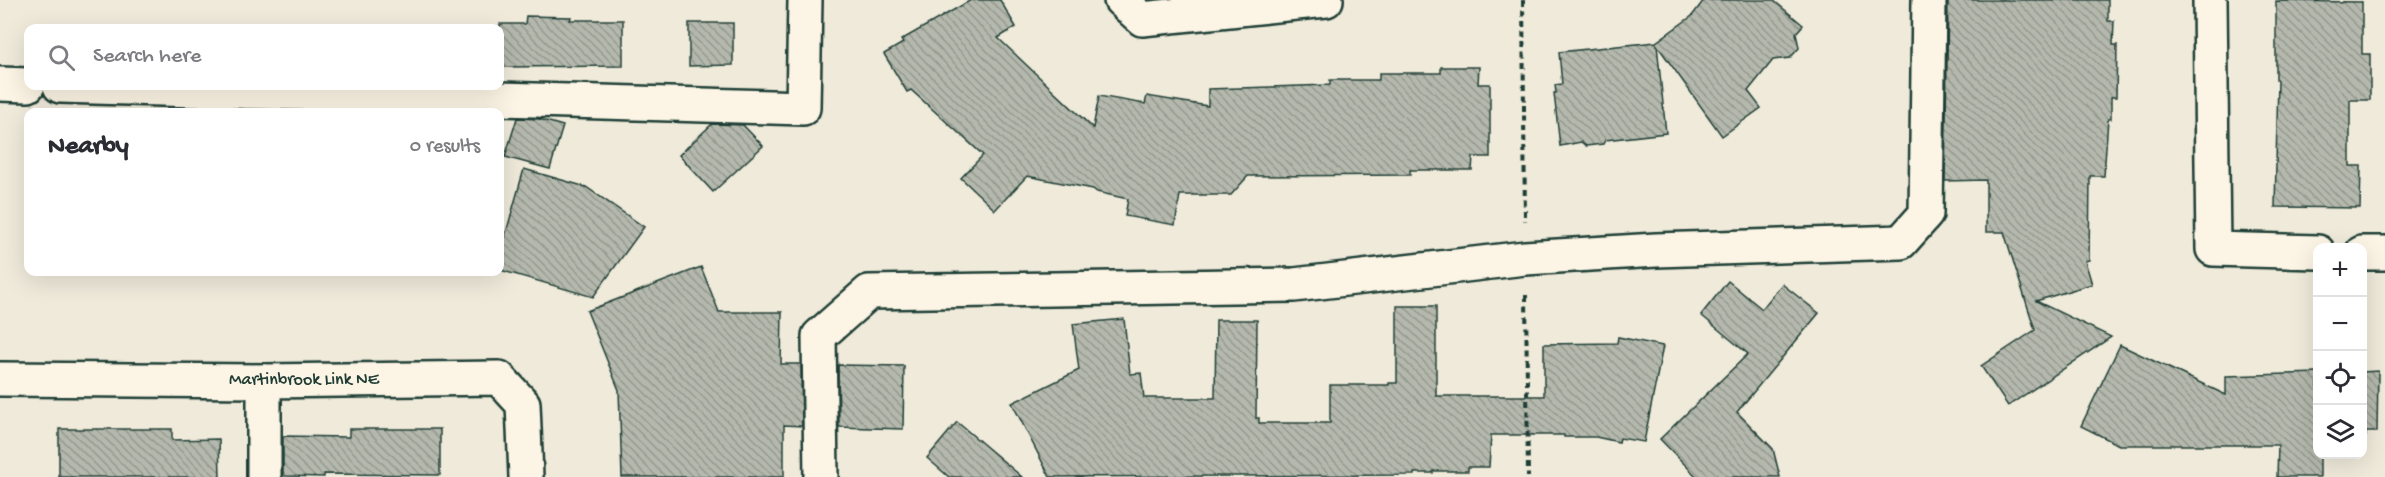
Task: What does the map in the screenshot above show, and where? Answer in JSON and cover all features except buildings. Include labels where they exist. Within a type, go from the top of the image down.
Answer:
[{"type":"street","points":[[195,90],[803,108],[805,0]]},
{"type":"street","points":[[1121,0],[1142,19],[1326,0]]},
{"type":"street","points":[[821,477],[819,336],[869,292],[1294,285],[1525,258],[1656,250],[1901,242],[1926,214],[1929,0]]},
{"type":"street","points":[[2210,0],[2212,249],[2313,252]]},
{"type":"street","points":[[0,84],[24,85]]},
{"type":"street","points":[[2367,253],[2385,253]]},
{"type":"street","name":"Martinbrook Link NE","points":[[0,379],[264,381],[499,378],[523,404],[526,477]]},
{"type":"street","points":[[264,381],[264,477]]}]
